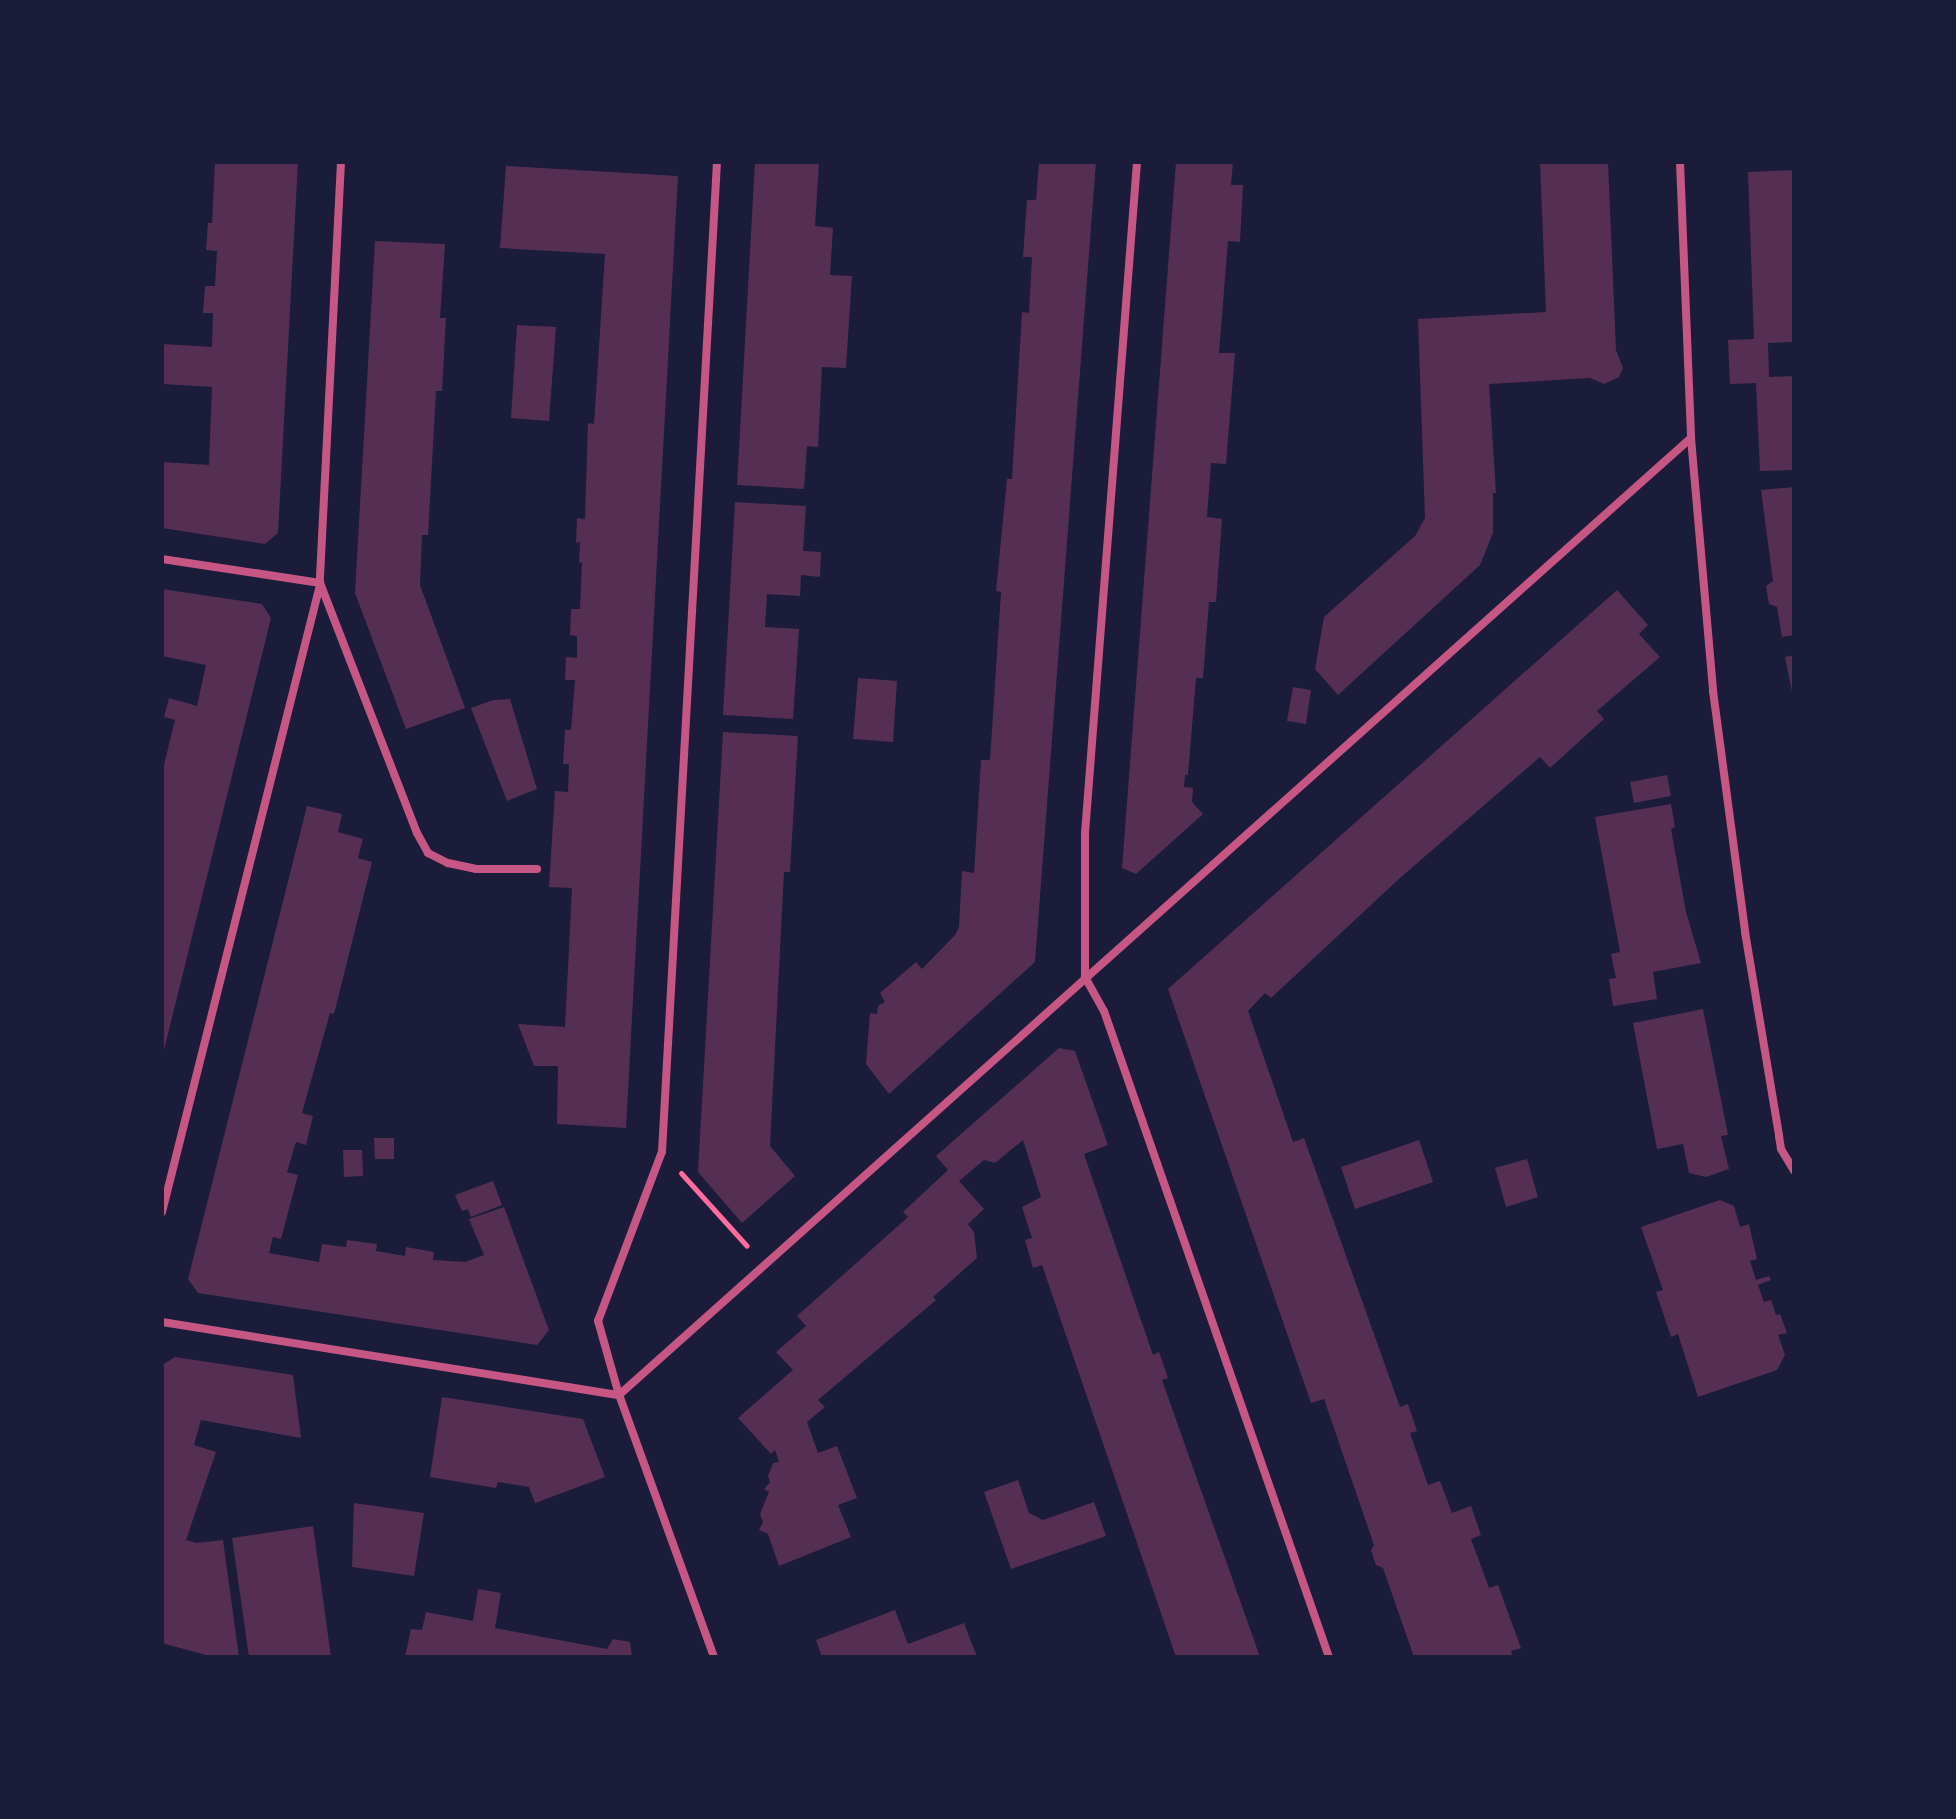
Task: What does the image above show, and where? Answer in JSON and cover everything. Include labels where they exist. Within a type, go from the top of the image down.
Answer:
[{"type":"street","points":[[162,1212],[320,583],[341,162]]},
{"type":"street","points":[[714,1657],[619,1395],[598,1321],[662,1152],[717,162]]},
{"type":"street","points":[[1137,162],[1085,833],[1085,977],[1104,1011],[1329,1657]]},
{"type":"street","points":[[1680,162],[1691,438],[1713,691],[1745,932],[1781,1149],[1794,1171]]},
{"type":"street","points":[[619,1395],[1691,438]]},
{"type":"street","points":[[162,559],[320,583]]},
{"type":"street","points":[[320,583],[417,833],[428,853],[448,863],[476,869],[537,869]]},
{"type":"street","points":[[162,1322],[619,1395]]},
{"type":"path","points":[[662,1152],[763,1265]]},
{"type":"building","points":[[215,162],[298,162],[278,533],[265,544],[162,528],[162,462],[209,465],[212,387],[162,384],[162,344],[212,347],[213,313],[203,313],[205,286],[215,286],[217,251],[206,250],[208,223],[212,223]]},
{"type":"building","points":[[755,162],[819,162],[815,226],[833,228],[830,275],[852,276],[846,368],[822,367],[818,447],[807,446],[804,489],[737,485]]},
{"type":"building","points":[[1039,162],[1096,162],[1035,962],[889,1094],[866,1064],[870,1013],[877,1014],[878,1006],[885,1002],[880,993],[916,962],[922,969],[955,935],[959,927],[962,871],[974,873],[981,760],[990,760],[1001,592],[996,591],[1007,479],[1012,479],[1022,312],[1029,313],[1032,257],[1023,257],[1027,200],[1036,200]]},
{"type":"building","points":[[1176,162],[1233,162],[1231,185],[1243,185],[1240,242],[1228,241],[1219,353],[1235,353],[1226,464],[1211,463],[1207,517],[1222,519],[1216,602],[1209,602],[1203,678],[1196,678],[1188,775],[1185,775],[1184,787],[1193,788],[1192,802],[1203,814],[1136,874],[1122,868]]},
{"type":"building","points":[[1540,162],[1608,162],[1616,350],[1623,368],[1619,377],[1604,384],[1590,378],[1489,384],[1496,493],[1493,493],[1493,533],[1480,565],[1338,695],[1315,669],[1324,617],[1415,536],[1425,518],[1418,319],[1546,312]]},
{"type":"building","points":[[506,166],[678,176],[626,1128],[557,1124],[558,1066],[534,1066],[518,1024],[565,1027],[572,888],[549,887],[555,791],[568,792],[569,764],[563,764],[565,730],[571,730],[575,680],[565,680],[566,657],[577,658],[577,636],[570,635],[571,609],[580,609],[582,562],[579,563],[580,542],[576,543],[577,518],[585,519],[588,423],[594,424],[605,254],[500,248]]},
{"type":"building","points":[[1794,170],[1794,342],[1768,343],[1769,377],[1794,376],[1794,470],[1760,471],[1756,383],[1730,384],[1728,340],[1754,339],[1748,172]]},
{"type":"building","points":[[375,241],[445,244],[440,318],[446,318],[442,391],[436,391],[428,535],[422,535],[420,585],[465,708],[406,729],[355,593]]},
{"type":"building","points":[[517,325],[556,327],[549,421],[511,418]]},
{"type":"building","points":[[1794,487],[1794,635],[1782,637],[1777,607],[1769,604],[1766,586],[1773,581],[1761,490]]},
{"type":"building","points":[[735,502],[806,506],[803,551],[821,552],[820,577],[801,575],[800,596],[767,594],[765,627],[799,629],[793,719],[723,715]]},
{"type":"building","points":[[162,589],[262,604],[271,618],[163,1054],[162,773],[175,720],[164,717],[169,698],[197,706],[206,665],[162,656]]},
{"type":"building","points":[[1617,590],[1648,625],[1639,634],[1660,657],[1597,711],[1604,719],[1550,768],[1540,757],[1400,878],[1271,998],[1265,993],[1248,1011],[1293,1142],[1304,1138],[1400,1407],[1408,1404],[1417,1431],[1410,1433],[1428,1485],[1440,1481],[1452,1513],[1471,1506],[1481,1535],[1471,1539],[1489,1588],[1498,1585],[1521,1648],[1511,1651],[1513,1657],[1414,1657],[1383,1568],[1376,1565],[1371,1550],[1374,1545],[1324,1399],[1311,1403],[1168,989]]},
{"type":"building","points":[[1794,655],[1794,697],[1793,697],[1785,657]]},
{"type":"building","points":[[858,678],[897,681],[893,742],[853,739]]},
{"type":"building","points":[[1293,687],[1311,690],[1306,724],[1287,721]]},
{"type":"building","points":[[510,699],[537,789],[507,801],[471,708],[493,700]]},
{"type":"building","points":[[723,732],[798,736],[790,872],[784,872],[770,1146],[795,1176],[742,1223],[698,1172]]},
{"type":"building","points":[[1667,775],[1671,796],[1634,803],[1630,782]]},
{"type":"building","points":[[1671,804],[1675,827],[1671,829],[1686,912],[1701,963],[1653,972],[1657,999],[1613,1006],[1609,979],[1616,978],[1611,954],[1620,952],[1595,817]]},
{"type":"building","points":[[307,806],[342,814],[338,832],[363,839],[358,858],[372,862],[334,1014],[330,1013],[302,1113],[313,1116],[306,1145],[296,1142],[287,1172],[298,1175],[281,1239],[273,1237],[269,1253],[319,1262],[322,1244],[346,1247],[347,1240],[377,1244],[376,1251],[405,1256],[406,1247],[434,1252],[433,1260],[465,1262],[484,1255],[469,1219],[504,1207],[549,1330],[537,1345],[198,1293],[188,1279]]},
{"type":"building","points":[[1703,1009],[1728,1135],[1721,1136],[1729,1169],[1706,1177],[1689,1173],[1683,1144],[1657,1149],[1633,1023]]},
{"type":"building","points":[[1059,1048],[1075,1051],[1108,1145],[1084,1154],[1153,1355],[1159,1352],[1168,1378],[1162,1380],[1260,1657],[1176,1657],[1042,1265],[1033,1268],[1025,1240],[1032,1238],[1022,1207],[1041,1197],[1023,1140],[995,1163],[984,1160],[959,1181],[984,1209],[968,1224],[974,1232],[977,1258],[933,1297],[936,1300],[818,1400],[825,1407],[807,1422],[818,1453],[837,1446],[857,1498],[838,1505],[851,1537],[779,1566],[768,1534],[759,1530],[763,1522],[760,1514],[769,1492],[764,1489],[770,1482],[768,1476],[773,1463],[779,1462],[775,1450],[771,1454],[738,1418],[793,1370],[776,1352],[806,1326],[797,1316],[908,1217],[903,1212],[948,1170],[936,1156]]},
{"type":"building","points":[[374,1138],[394,1138],[394,1159],[375,1159]]},
{"type":"building","points":[[1419,1140],[1433,1182],[1355,1209],[1341,1167]]},
{"type":"building","points":[[343,1150],[362,1150],[363,1176],[344,1177]]},
{"type":"building","points":[[1527,1159],[1538,1197],[1506,1207],[1495,1168]]},
{"type":"building","points":[[493,1181],[502,1205],[471,1217],[468,1209],[462,1211],[455,1195]]},
{"type":"building","points":[[1720,1200],[1734,1206],[1740,1227],[1749,1224],[1757,1259],[1750,1261],[1756,1280],[1769,1276],[1771,1280],[1758,1285],[1764,1302],[1771,1300],[1776,1315],[1780,1314],[1787,1333],[1778,1335],[1785,1355],[1777,1370],[1698,1397],[1678,1334],[1671,1337],[1656,1292],[1663,1290],[1641,1227]]},
{"type":"building","points":[[175,1357],[293,1375],[301,1438],[201,1420],[194,1445],[216,1452],[186,1540],[196,1543],[223,1540],[239,1657],[213,1657],[162,1643],[162,1365]]},
{"type":"building","points":[[442,1397],[583,1419],[605,1477],[535,1503],[529,1487],[498,1482],[496,1488],[430,1477]]},
{"type":"building","points":[[1018,1480],[1029,1513],[1043,1520],[1094,1502],[1106,1536],[1011,1569],[984,1492]]},
{"type":"building","points":[[354,1503],[424,1513],[414,1576],[352,1567]]},
{"type":"building","points":[[313,1526],[331,1657],[249,1657],[232,1538]]},
{"type":"building","points":[[478,1589],[501,1593],[495,1628],[607,1649],[613,1639],[630,1642],[632,1657],[405,1657],[411,1629],[422,1630],[426,1612],[473,1621]]},
{"type":"building","points":[[895,1610],[908,1644],[964,1623],[977,1657],[822,1657],[816,1640]]}]
